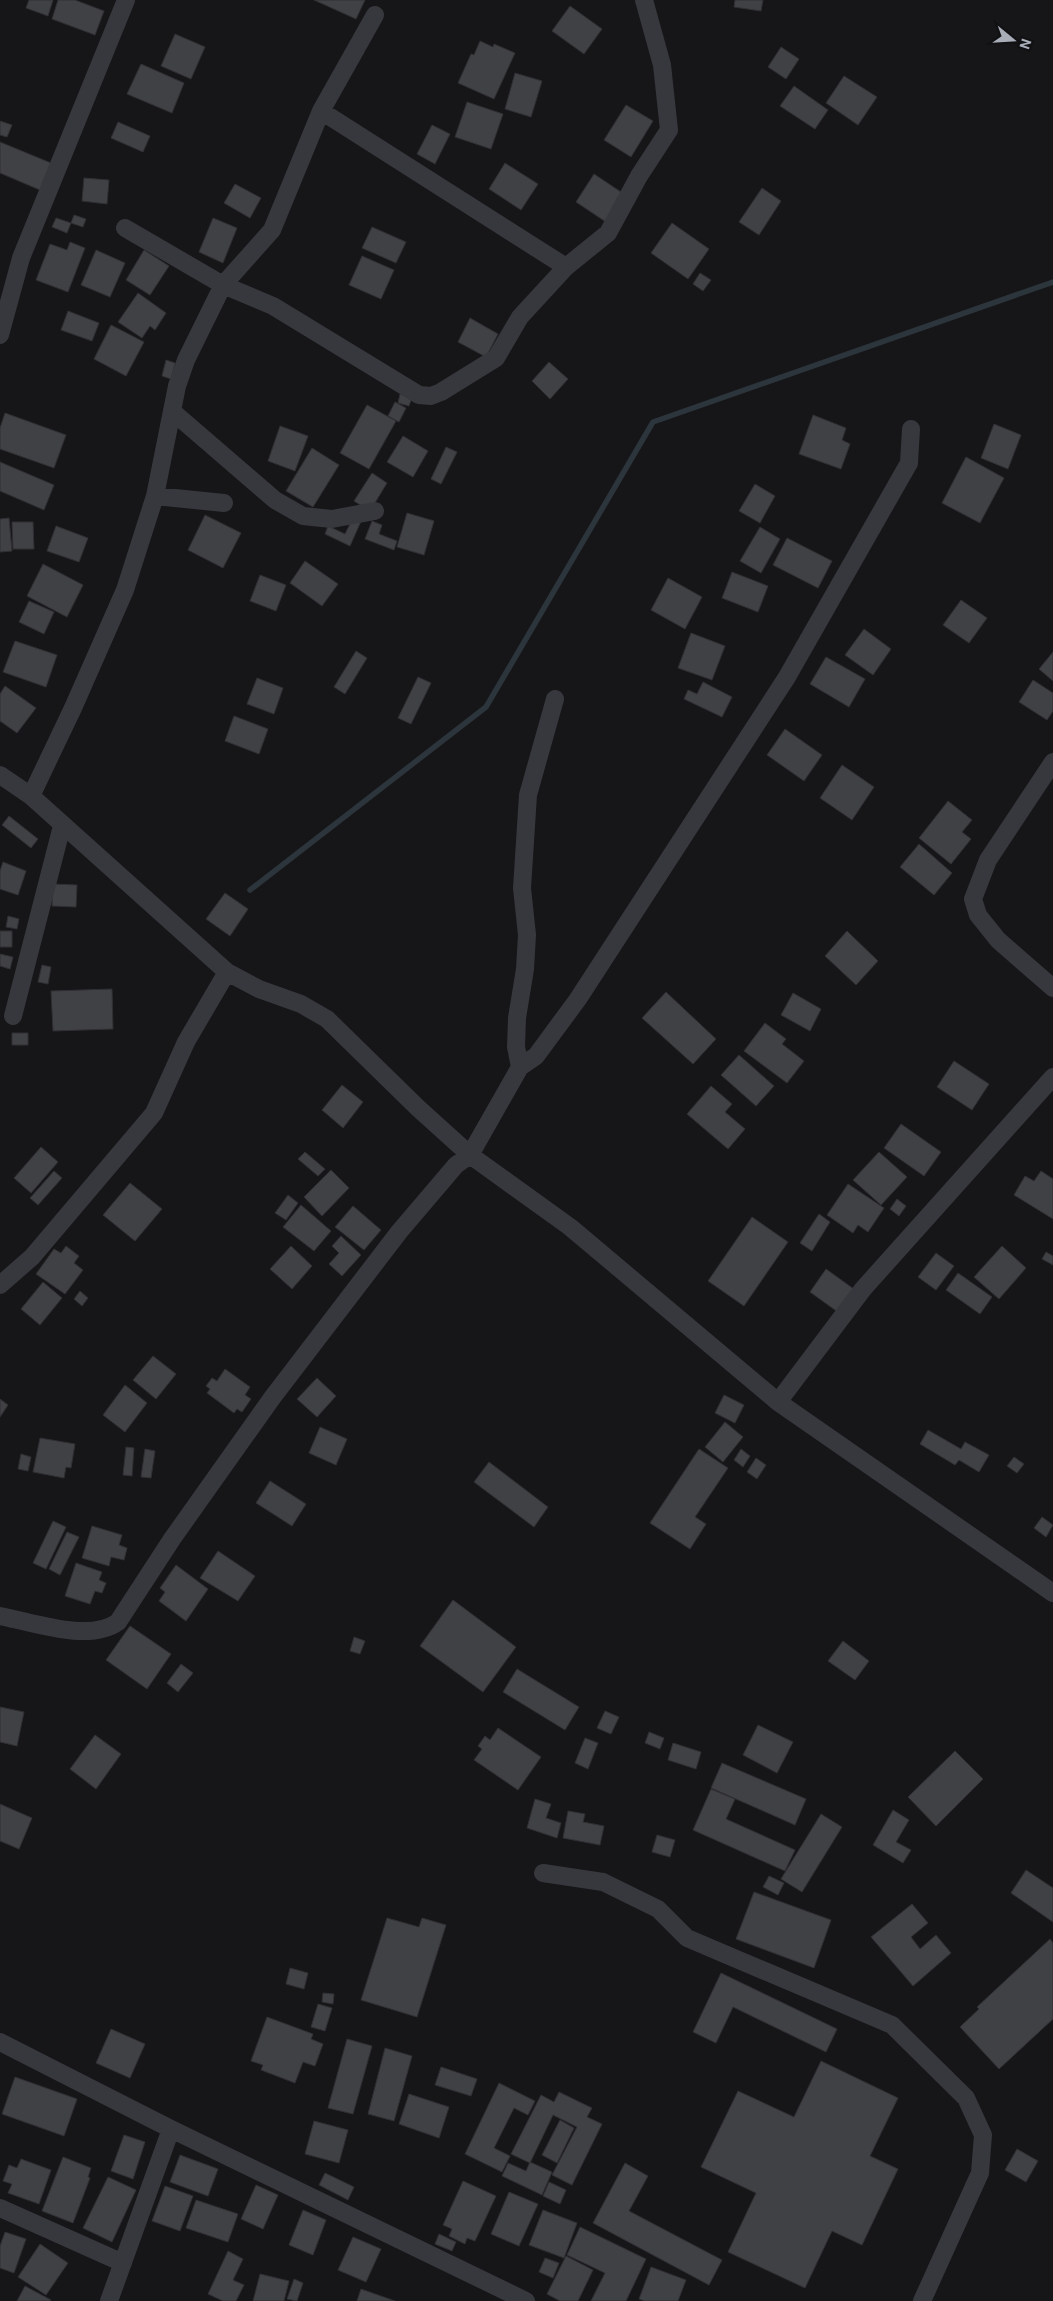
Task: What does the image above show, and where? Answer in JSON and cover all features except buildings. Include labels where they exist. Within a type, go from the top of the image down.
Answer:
[{"type":"street","points":[[0,335],[21,258],[126,0]]},
{"type":"street","points":[[125,228],[223,285],[273,306],[419,395],[431,396],[441,392],[496,358],[520,317],[566,268],[608,233],[640,176],[669,130],[662,65],[644,0]]},
{"type":"street","points":[[31,796],[125,590],[155,496],[177,386],[186,360],[223,285],[272,230],[321,111],[375,15]]},
{"type":"street","points":[[321,111],[566,268]]},
{"type":"street","points":[[173,412],[275,500],[303,516],[332,519],[375,511]]},
{"type":"street","points":[[0,1616],[72,1630],[96,1632],[109,1628],[118,1622],[172,1539],[272,1398],[398,1232],[456,1165],[470,1154],[520,1067],[536,1056],[578,998],[787,677],[909,463],[911,429]]},
{"type":"street","points":[[155,496],[224,503]]},
{"type":"street","points":[[520,1067],[516,1047],[517,1018],[525,969],[527,935],[522,888],[528,796],[555,699]]},
{"type":"street","points":[[1053,762],[988,860],[973,899],[978,915],[998,940],[1053,988]]},
{"type":"street","points":[[0,775],[31,796],[62,826],[227,972],[259,989],[301,1004],[327,1019],[418,1108],[470,1154],[570,1227],[778,1402],[1053,1593]]},
{"type":"street","points":[[13,1016],[62,826]]},
{"type":"street","points":[[0,1285],[32,1257],[154,1113],[186,1042],[227,972]]},
{"type":"street","points":[[778,1402],[863,1289],[1053,1077]]},
{"type":"street","points":[[543,1872],[603,1882],[658,1908],[687,1938],[892,2025],[966,2098],[984,2134],[980,2173],[922,2301]]},
{"type":"street","points":[[0,2042],[171,2129],[526,2301]]},
{"type":"street","points":[[109,2301],[171,2129]]},
{"type":"street","points":[[0,2208],[123,2263]]},
{"type":"waterway","points":[[250,890],[486,707],[653,422],[1053,282]]}]
